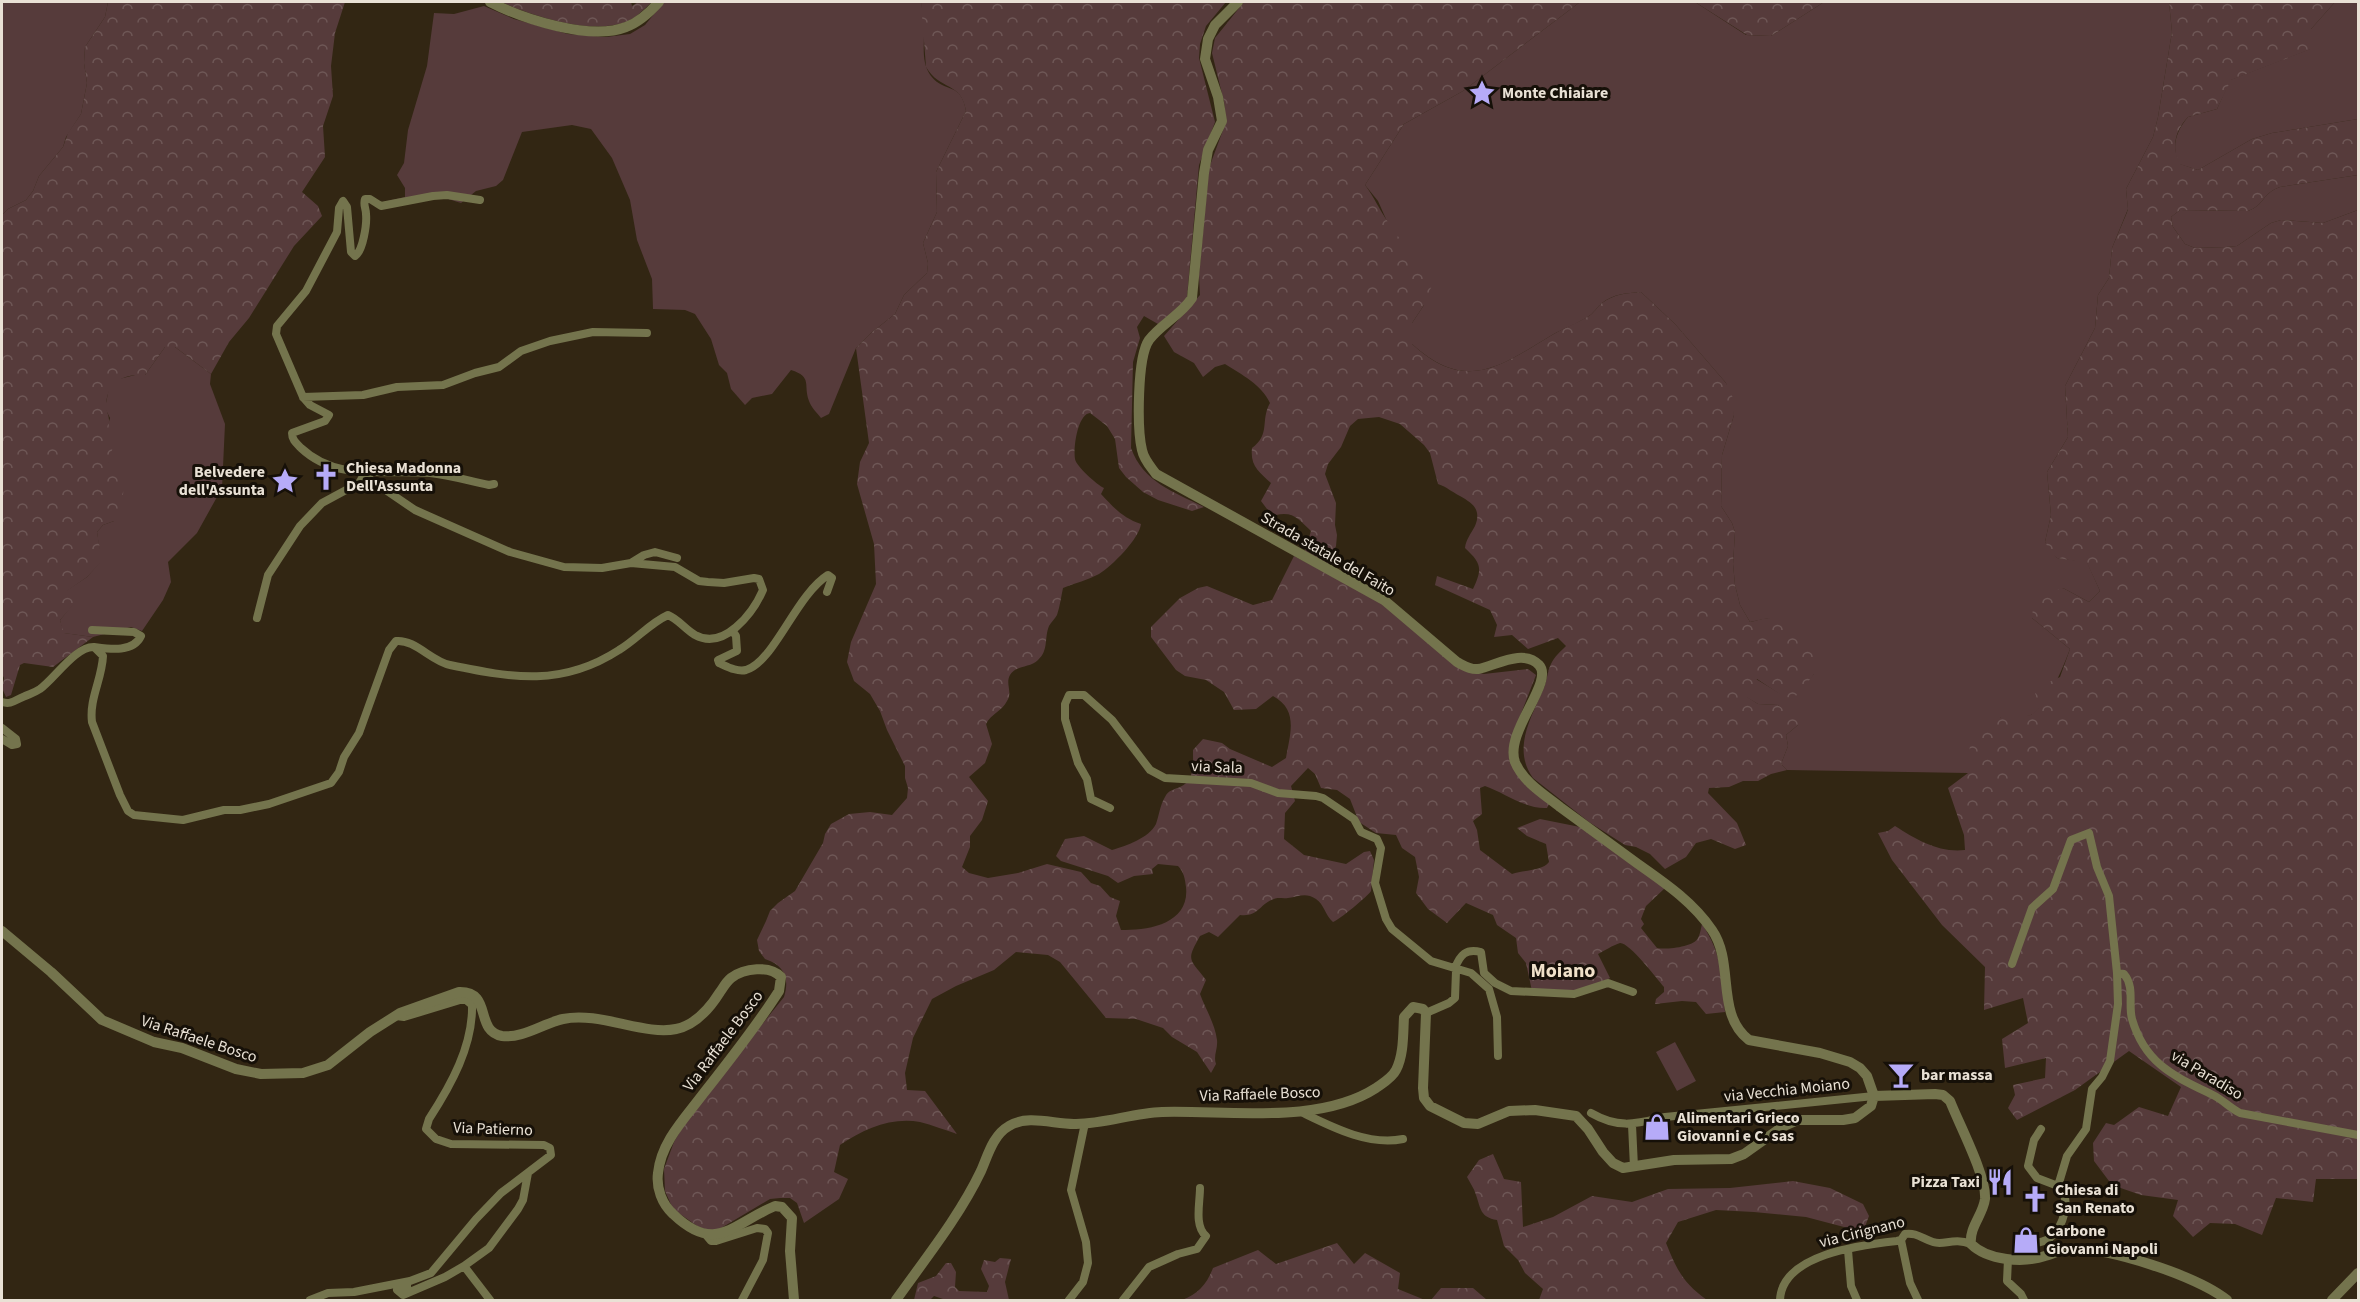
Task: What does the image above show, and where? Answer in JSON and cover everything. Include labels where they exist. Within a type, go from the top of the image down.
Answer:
[{"type":"street","points":[[490,2],[554,26],[608,31],[625,28],[638,21],[659,2]]},
{"type":"street","name":"Strada statale del Faito","points":[[1238,2],[1215,25],[1208,39],[1205,59],[1218,97],[1222,121],[1208,150],[1192,298],[1187,306],[1148,341],[1142,355],[1140,432],[1142,452],[1148,464],[1156,474],[1384,600],[1456,662],[1467,668],[1476,669],[1521,658],[1528,658],[1539,665],[1542,673],[1541,684],[1519,726],[1514,752],[1515,762],[1525,777],[1695,909],[1713,931],[1720,945],[1730,1009],[1740,1032],[1749,1040],[1820,1053],[1850,1062],[1867,1076],[1874,1096]]},
{"type":"street","points":[[480,200],[447,195],[381,206],[370,199],[365,199],[363,203],[366,214],[362,248],[355,256],[351,252],[348,207],[345,202],[340,203],[337,232],[306,291],[276,328],[278,342],[303,397],[310,405],[329,415],[326,421],[294,431],[291,436],[293,441],[310,456],[325,464],[365,473],[395,471],[427,473],[494,484]]},
{"type":"street","points":[[303,397],[363,394],[398,387],[443,385],[499,367],[520,351],[550,341],[594,332],[647,333]]},
{"type":"street","points":[[94,647],[103,656],[103,662],[90,711],[92,722],[120,795],[128,811],[134,815],[175,821],[224,810],[240,810],[269,804],[331,783],[339,772],[344,757],[358,733],[389,650],[396,641],[408,643],[448,665],[529,678],[558,675],[594,664],[620,650],[668,615],[696,636],[706,638],[719,636],[732,630],[747,617],[758,602],[763,590],[759,579],[754,578],[724,583],[699,581],[675,567],[631,563],[602,568],[564,567],[510,552],[415,510],[371,480],[365,473]]},
{"type":"street","points":[[257,618],[268,575],[300,526],[322,503],[358,483],[365,473]]},
{"type":"street","points":[[631,563],[644,555],[655,552],[677,558]]},
{"type":"street","points":[[732,630],[736,636],[736,651],[718,660],[740,671],[749,670],[773,647],[794,611],[815,585],[828,575],[832,578],[827,592]]},
{"type":"street","points":[[2,702],[13,702],[32,694],[87,646],[111,650],[134,644],[141,636],[134,632],[92,630]]},
{"type":"street","name":"via Sala","points":[[1110,808],[1091,799],[1087,779],[1078,764],[1065,718],[1065,704],[1069,695],[1084,694],[1112,720],[1150,770],[1165,778],[1251,783],[1278,793],[1316,796],[1323,798],[1354,819],[1361,832],[1377,839],[1380,843],[1375,884],[1386,919],[1392,929],[1431,961],[1457,968]]},
{"type":"street","points":[[2,728],[16,739],[17,744],[12,745],[2,740]]},
{"type":"street","points":[[2012,964],[2032,908],[2053,889],[2071,840],[2090,833],[2097,867],[2109,896],[2118,1004],[2110,1061],[2090,1095],[2090,1115],[2086,1129],[2067,1156],[2058,1186]]},
{"type":"street","name":"Via Raffaele Bosco","points":[[2,931],[51,972],[102,1020],[154,1042],[182,1048],[236,1069],[261,1074],[303,1073],[328,1065],[370,1032],[396,1016],[459,992],[469,991],[478,999],[488,1026],[494,1033],[503,1036],[543,1027],[564,1019],[607,1020],[662,1030],[676,1029],[688,1024],[708,1010],[732,978],[768,968],[776,971],[781,977],[779,991],[702,1096],[678,1124],[662,1156],[657,1174],[663,1203],[686,1224],[706,1235]]},
{"type":"street","points":[[1633,992],[1608,983],[1574,994],[1511,992],[1495,983],[1484,973],[1481,952],[1472,950],[1464,952],[1459,958],[1456,971],[1455,998],[1426,1013],[1424,1098],[1430,1106],[1464,1123],[1478,1124],[1509,1112],[1535,1110],[1576,1116],[1588,1129],[1603,1152],[1613,1163],[1623,1168],[1674,1160],[1731,1159],[1744,1154],[1798,1120],[1855,1118],[1871,1106],[1874,1096],[1943,1095],[1950,1101],[1982,1179],[1984,1202],[1970,1236],[1971,1244],[1978,1250],[2008,1259],[2044,1257],[2068,1249],[2109,1254],[2139,1261],[2186,1278],[2208,1287],[2227,1300]]},
{"type":"street","points":[[1457,968],[1471,972],[1490,989],[1497,1017],[1498,1056]]},
{"type":"street","name":"via Paradiso","points":[[2117,973],[2124,974],[2129,982],[2132,1017],[2142,1042],[2152,1058],[2176,1077],[2216,1096],[2240,1113],[2358,1135]]},
{"type":"street","name":"Via Patierno","points":[[310,1300],[328,1293],[386,1287],[430,1273],[501,1193],[551,1155],[552,1151],[548,1146],[451,1144],[436,1139],[426,1129],[429,1119],[467,1048],[472,1026],[472,1005],[466,1000],[460,1000],[404,1017],[396,1016]]},
{"type":"street","name":"Via Raffaele Bosco","points":[[896,1300],[967,1197],[996,1138],[1007,1127],[1030,1120],[1077,1124],[1160,1112],[1319,1110],[1359,1098],[1389,1079],[1399,1063],[1404,1017],[1413,1007],[1423,1009],[1426,1013]]},
{"type":"street","name":"via Vecchia Moiano","points":[[1591,1113],[1617,1124],[1632,1125],[1665,1117],[1874,1096]]},
{"type":"street","points":[[1301,1112],[1336,1130],[1388,1142],[1403,1139]]},
{"type":"street","points":[[1069,1300],[1083,1282],[1088,1263],[1085,1236],[1071,1190],[1085,1123]]},
{"type":"street","points":[[1632,1125],[1634,1167]]},
{"type":"street","points":[[2022,1259],[2022,1246],[2050,1238],[2063,1218],[2066,1202],[2058,1186],[2037,1178],[2028,1166],[2034,1140],[2041,1129]]},
{"type":"street","points":[[420,1277],[418,1283],[400,1288],[399,1293],[403,1295],[425,1287],[464,1266],[489,1248],[523,1200],[528,1173]]},
{"type":"street","points":[[1123,1300],[1149,1267],[1201,1245],[1206,1236],[1200,1231],[1198,1225],[1200,1188]]},
{"type":"street","points":[[706,1235],[720,1234],[775,1206],[782,1207],[792,1218],[790,1251],[794,1300]]},
{"type":"street","points":[[706,1235],[711,1241],[716,1241],[757,1228],[765,1229],[768,1233],[763,1260],[741,1300]]},
{"type":"street","name":"via Cirignano","points":[[1780,1300],[1780,1293],[1786,1279],[1804,1263],[1848,1250],[1901,1240],[1905,1234],[1910,1233],[1936,1244],[1959,1240],[1971,1244]]},
{"type":"street","points":[[1901,1240],[1907,1272],[1918,1300]]},
{"type":"street","points":[[1848,1250],[1851,1287],[1857,1300]]},
{"type":"street","points":[[2008,1259],[2007,1281],[2024,1300]]},
{"type":"street","points":[[464,1266],[490,1300]]},
{"type":"street","points":[[2332,1300],[2358,1273]]},
{"type":"green space","points":[[2,2],[108,2],[105,17],[85,47],[84,63],[87,83],[81,114],[66,137],[63,147],[39,176],[33,191],[26,200],[8,209],[2,215]]},
{"type":"green space","points":[[108,2],[345,2],[335,33],[331,66],[333,96],[323,126],[325,157],[302,192],[318,206],[322,216],[294,246],[249,318],[229,342],[211,374],[175,347],[165,347],[145,375],[123,378],[109,390],[106,406],[109,418],[109,437],[113,447],[108,462],[120,472],[122,479],[120,518],[118,523],[114,521],[103,525],[97,532],[102,561],[87,577],[67,591],[75,603],[60,620],[64,633],[93,637],[53,667],[24,663],[20,665],[11,695],[6,697],[2,688],[4,678],[2,674],[2,215],[8,209],[26,200],[33,191],[39,176],[63,147],[68,133],[81,114],[87,83],[84,63],[85,47],[105,17]]},
{"type":"green space","points":[[501,2],[631,2],[632,6],[638,2],[652,2],[627,22],[609,26],[593,26],[545,18]]},
{"type":"green space","points":[[664,2],[921,2],[925,64],[936,81],[956,91],[964,102],[966,111],[936,172],[937,212],[923,243],[928,263],[927,273],[904,295],[895,314],[856,348],[829,414],[821,418],[810,403],[805,379],[791,370],[772,394],[752,398],[745,405],[731,389],[727,373],[719,365],[711,339],[695,314],[685,310],[653,309],[652,279],[637,240],[630,200],[612,158],[591,129],[572,125],[522,132],[503,180],[496,186],[476,191],[461,203],[445,198],[383,202],[405,197],[405,188],[397,175],[404,163],[408,130],[427,66],[434,13],[454,14],[484,6],[514,19],[568,34],[606,37],[630,34],[645,25]]},
{"type":"green space","points":[[921,2],[1226,2],[1206,26],[1200,44],[1199,58],[1215,122],[1199,165],[1187,297],[1184,303],[1158,324],[1144,316],[1137,327],[1140,338],[1133,362],[1131,448],[1136,460],[1151,478],[1161,485],[1204,507],[1192,511],[1158,500],[1143,492],[1119,468],[1115,439],[1107,426],[1090,413],[1082,419],[1076,439],[1076,462],[1087,475],[1104,488],[1101,494],[1115,508],[1124,516],[1141,524],[1130,544],[1104,570],[1063,588],[1057,615],[1049,626],[1045,648],[1041,656],[1035,663],[1016,670],[1010,675],[1009,698],[986,724],[992,744],[985,763],[969,777],[988,801],[982,820],[970,836],[970,847],[962,867],[969,873],[988,878],[1018,873],[1047,864],[1081,872],[1091,883],[1100,886],[1110,897],[1120,901],[1116,916],[1121,930],[1144,929],[1175,917],[1182,909],[1186,899],[1185,878],[1178,866],[1158,864],[1152,869],[1153,874],[1134,876],[1118,883],[1108,876],[1061,861],[1056,856],[1065,839],[1084,836],[1112,850],[1143,837],[1156,824],[1166,795],[1188,781],[1192,771],[1193,750],[1203,739],[1222,743],[1230,749],[1272,767],[1286,758],[1291,723],[1287,708],[1281,702],[1273,696],[1256,709],[1234,710],[1224,692],[1206,680],[1185,676],[1176,670],[1151,637],[1151,627],[1180,598],[1198,588],[1207,586],[1253,605],[1272,600],[1294,556],[1368,595],[1391,610],[1462,669],[1484,674],[1528,669],[1536,675],[1510,742],[1510,756],[1549,804],[1547,808],[1539,808],[1485,786],[1480,788],[1482,814],[1473,821],[1480,850],[1512,874],[1532,870],[1549,862],[1546,844],[1527,836],[1517,828],[1540,819],[1580,827],[1665,888],[1646,906],[1641,919],[1644,924],[1641,928],[1657,948],[1667,949],[1691,944],[1698,938],[1702,924],[1717,956],[1722,976],[1725,1012],[1706,1014],[1696,1002],[1655,1004],[1656,999],[1664,992],[1664,987],[1630,948],[1620,943],[1598,954],[1610,978],[1585,992],[1532,991],[1526,963],[1518,953],[1516,938],[1497,925],[1493,915],[1466,903],[1447,923],[1428,909],[1416,893],[1419,877],[1415,857],[1402,848],[1396,835],[1376,833],[1359,822],[1350,799],[1337,790],[1321,788],[1315,774],[1308,768],[1291,786],[1295,801],[1285,813],[1284,839],[1304,855],[1346,864],[1364,852],[1370,851],[1374,860],[1371,891],[1333,922],[1319,901],[1312,897],[1276,898],[1251,914],[1240,915],[1218,937],[1209,932],[1200,936],[1191,959],[1206,980],[1200,994],[1216,1034],[1216,1064],[1211,1073],[1197,1052],[1172,1037],[1163,1028],[1136,1019],[1106,1018],[1060,962],[1048,955],[1016,952],[994,970],[932,999],[913,1038],[905,1073],[907,1090],[925,1091],[957,1134],[920,1122],[899,1121],[868,1129],[849,1139],[840,1145],[834,1172],[848,1179],[839,1199],[804,1223],[797,1203],[790,1198],[770,1199],[716,1231],[700,1228],[673,1209],[665,1191],[664,1169],[674,1142],[691,1113],[784,997],[786,978],[784,973],[777,965],[765,959],[759,951],[757,940],[770,911],[795,891],[823,843],[831,824],[849,814],[870,812],[892,815],[907,798],[905,766],[880,711],[870,694],[854,681],[847,662],[851,642],[876,584],[874,544],[857,484],[860,462],[869,443],[856,348],[895,314],[904,295],[927,273],[928,263],[923,243],[937,212],[936,172],[966,111],[960,95],[937,80],[926,67]]},
{"type":"green space","points":[[1244,2],[1580,2],[1463,91],[1404,124],[1365,185],[1432,285],[1424,305],[1412,323],[1412,344],[1431,359],[1449,368],[1466,371],[1482,370],[1498,365],[1589,316],[1607,300],[1621,294],[1641,292],[1675,324],[1726,383],[1733,398],[1734,415],[1722,455],[1721,506],[1735,532],[1733,564],[1740,605],[1750,622],[1769,618],[1792,628],[1813,649],[1818,663],[1815,673],[1795,698],[1784,697],[1757,679],[1747,697],[1758,704],[1778,705],[1799,720],[1798,725],[1786,735],[1788,746],[1781,764],[1787,770],[1771,774],[1758,781],[1743,781],[1729,787],[1709,788],[1708,793],[1737,823],[1746,845],[1735,849],[1711,839],[1696,843],[1686,857],[1665,869],[1650,854],[1636,847],[1625,845],[1589,822],[1533,778],[1524,756],[1526,734],[1551,664],[1566,646],[1558,638],[1528,649],[1512,635],[1494,637],[1497,625],[1490,610],[1435,585],[1437,576],[1473,589],[1479,566],[1465,548],[1475,526],[1477,515],[1475,507],[1468,501],[1438,484],[1430,453],[1400,424],[1379,417],[1358,419],[1350,426],[1341,447],[1328,464],[1325,474],[1336,503],[1337,535],[1336,546],[1329,564],[1305,551],[1311,531],[1303,523],[1292,515],[1276,515],[1261,501],[1271,483],[1254,464],[1252,448],[1258,443],[1263,432],[1270,403],[1266,396],[1250,380],[1225,364],[1215,367],[1203,377],[1194,363],[1174,352],[1164,336],[1200,295],[1199,275],[1209,168],[1226,122],[1224,102],[1212,53],[1215,38]]},
{"type":"green space","points":[[1580,2],[1695,2],[1746,35],[1771,36],[1824,2],[2169,2],[2172,32],[2153,137],[2126,189],[2128,209],[2112,248],[2109,278],[2098,295],[2095,328],[2065,386],[2068,437],[2047,472],[2051,515],[2045,542],[2057,558],[2087,562],[2100,591],[2089,602],[2063,588],[2032,618],[2070,649],[2064,665],[2049,695],[2037,711],[2024,717],[2001,717],[1968,773],[1787,770],[1781,764],[1788,746],[1786,735],[1798,725],[1778,705],[1758,704],[1746,697],[1756,679],[1784,696],[1798,691],[1814,674],[1769,618],[1750,622],[1740,605],[1733,564],[1735,532],[1721,506],[1722,455],[1734,415],[1726,383],[1675,324],[1641,292],[1615,296],[1602,303],[1584,319],[1499,365],[1482,370],[1466,371],[1449,368],[1431,359],[1412,344],[1412,323],[1424,305],[1378,201],[1365,185],[1404,124],[1463,91]]},
{"type":"green space","points":[[1695,2],[1824,2],[1771,36],[1747,35]]},
{"type":"green space","points":[[2169,2],[2335,2],[2311,29],[2311,49],[2231,80],[2217,109],[2188,117],[2176,139],[2177,158],[2180,164],[2198,170],[2252,139],[2272,133],[2358,119],[2358,175],[2280,187],[2270,192],[2258,206],[2248,211],[2180,210],[2171,217],[2173,227],[2185,244],[2195,248],[2227,247],[2237,246],[2271,223],[2281,220],[2323,223],[2358,210],[2358,1179],[2316,1179],[2313,1202],[2276,1198],[2262,1235],[2235,1224],[2210,1223],[2193,1237],[2173,1216],[2178,1200],[2141,1195],[2112,1185],[2094,1161],[2093,1143],[2106,1123],[2114,1125],[2139,1107],[2168,1116],[2181,1087],[2129,1051],[2075,1090],[2017,1120],[2008,1108],[2015,1095],[2013,1085],[2045,1078],[2046,1058],[2005,1068],[2002,1039],[2028,1023],[2023,998],[1984,1010],[1985,967],[1942,925],[1892,860],[1878,833],[1888,831],[1895,826],[1920,841],[1937,847],[1965,850],[1964,835],[1948,788],[1968,773],[1970,743],[2001,717],[2031,715],[2039,708],[2034,689],[2060,677],[2070,649],[2032,618],[2034,598],[2063,588],[2089,602],[2100,591],[2087,563],[2057,558],[2045,542],[2051,515],[2047,472],[2068,437],[2065,386],[2095,328],[2098,295],[2109,278],[2112,248],[2128,210],[2126,189],[2153,137],[2172,32]]},
{"type":"green space","points":[[2335,2],[2358,2],[2358,119],[2272,133],[2252,139],[2198,170],[2179,164],[2175,151],[2176,139],[2188,117],[2217,109],[2230,80],[2310,49],[2311,29]]},
{"type":"green space","points":[[2358,175],[2358,210],[2323,223],[2281,220],[2271,223],[2237,246],[2195,248],[2185,244],[2173,227],[2171,217],[2180,210],[2248,211],[2258,206],[2270,192],[2280,187]]},
{"type":"green space","points":[[165,347],[175,347],[211,374],[210,384],[225,424],[222,488],[197,533],[168,562],[171,582],[163,600],[142,631],[131,627],[93,637],[63,633],[60,620],[74,603],[66,591],[87,577],[101,561],[97,532],[103,525],[114,521],[108,462],[107,428],[110,418],[105,408],[109,388],[115,380],[145,375]]},
{"type":"green space","points":[[1675,1042],[1696,1081],[1677,1091],[1656,1052]]},
{"type":"green space","points":[[1493,1154],[1504,1179],[1521,1182],[1523,1227],[1553,1217],[1592,1196],[1632,1202],[1668,1189],[1730,1188],[1793,1181],[1830,1188],[1863,1204],[1869,1216],[1863,1232],[1806,1217],[1716,1210],[1678,1222],[1666,1243],[1682,1275],[1692,1288],[1707,1300],[1539,1300],[1543,1289],[1525,1273],[1518,1260],[1504,1246],[1497,1220],[1487,1217],[1482,1212],[1467,1177],[1479,1160]]},
{"type":"green space","points":[[1337,1243],[1354,1264],[1365,1253],[1400,1273],[1398,1289],[1425,1300],[1182,1300],[1201,1288],[1213,1268],[1258,1250],[1276,1264]]},
{"type":"green space","points":[[1000,1258],[1011,1259],[1005,1282],[1009,1300],[946,1300],[934,1296],[930,1300],[914,1300],[918,1283],[936,1276],[946,1263],[951,1263],[956,1272],[955,1287],[959,1291],[987,1292],[989,1286],[981,1269],[984,1260],[995,1262]]},
{"type":"green space","points":[[1441,1288],[1473,1288],[1487,1300],[1431,1300]]},
{"type":"place","name":"Monte Chiaiare","points":[[1482,93]]},
{"type":"place","name":"Chiesa Madonna Dell'Assunta","points":[[326,477]]},
{"type":"place","name":"Belvedere dell'Assunta","points":[[285,481]]},
{"type":"place","name":"bar massa","points":[[1901,1075]]},
{"type":"place","name":"Alimentari Grieco Giovanni e C. sas","points":[[1657,1127]]},
{"type":"place","name":"Pizza Taxi","points":[[2000,1182]]},
{"type":"place","name":"Chiesa di San Renato","points":[[2035,1199]]},
{"type":"place","name":"Carbone Giovanni Napoli","points":[[2026,1240]]},
{"type":"district","name":"Moiano","points":[[1563,971]]}]
